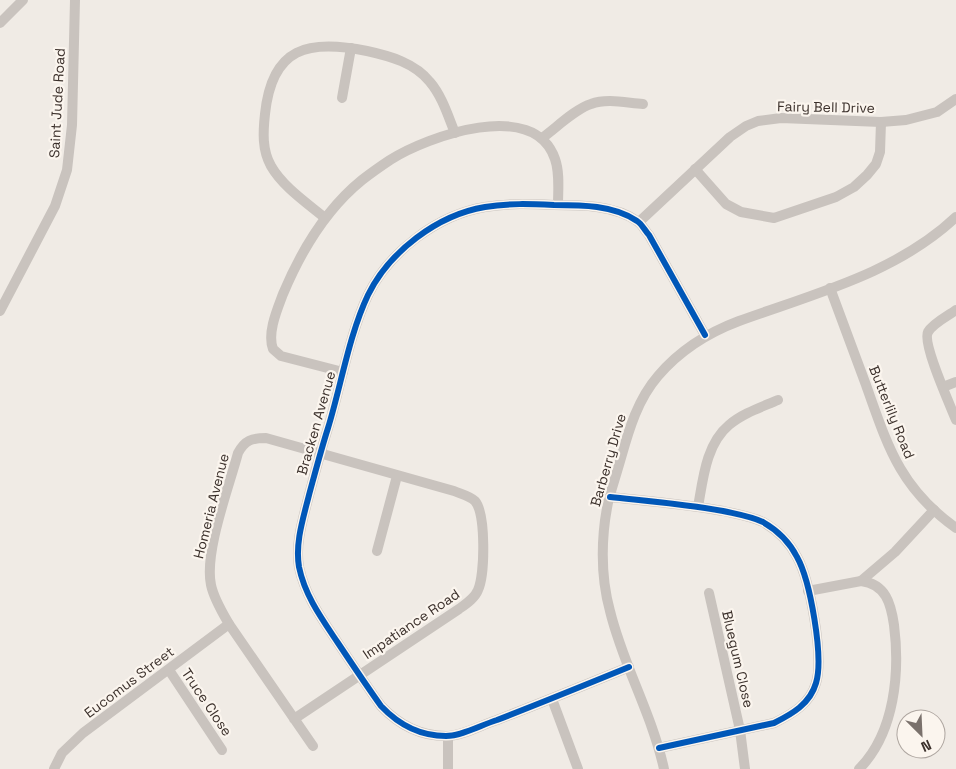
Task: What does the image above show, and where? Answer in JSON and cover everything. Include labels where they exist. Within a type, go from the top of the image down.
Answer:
[{"type":"street","points":[[0,24],[23,0]]},
{"type":"street","name":"Saint Jude Road","points":[[0,312],[55,206],[68,170],[72,125],[75,0]]},
{"type":"street","points":[[325,218],[283,182],[271,165],[264,141],[263,129],[266,100],[274,76],[284,63],[294,55],[312,46],[334,46],[392,56],[418,70],[430,81],[438,93],[455,133]]},
{"type":"street","points":[[342,98],[350,48]]},
{"type":"street","name":"Fairy Bell Drive","points":[[639,222],[730,137],[758,121],[782,118],[881,122],[906,120],[926,116],[944,108],[956,99]]},
{"type":"street","points":[[542,138],[583,107],[591,104],[613,102],[643,104]]},
{"type":"street","points":[[695,169],[726,204],[741,212],[774,218],[836,197],[854,187],[868,175],[876,164],[880,152],[881,122]]},
{"type":"street","points":[[343,372],[282,356],[273,349],[271,338],[278,310],[295,267],[325,218],[362,181],[391,160],[430,141],[455,133],[489,126],[513,127],[532,132],[542,138],[555,160],[558,172],[558,205]]},
{"type":"street","name":"Bracken Avenue","points":[[629,667],[552,699],[448,736],[426,734],[393,719],[381,706],[312,605],[299,566],[298,541],[343,372],[369,294],[390,262],[410,243],[428,230],[467,211],[510,204],[607,208],[639,222]]},
{"type":"street","name":"Barberry Drive","points":[[664,769],[659,748],[618,641],[609,611],[604,580],[604,532],[610,498],[631,425],[642,399],[657,377],[671,362],[705,335],[869,273],[906,254],[955,221]]},
{"type":"street","points":[[639,222],[649,235],[705,335]]},
{"type":"street","name":"Butterlily Road","points":[[830,288],[891,452],[911,485],[934,510],[956,528]]},
{"type":"street","points":[[956,310],[928,332],[927,339],[930,354],[956,420]]},
{"type":"street","points":[[944,387],[956,382]]},
{"type":"street","points":[[698,507],[707,461],[721,433],[741,417],[778,400]]},
{"type":"street","name":"Homeria Avenue","points":[[312,746],[218,606],[211,586],[209,569],[216,532],[242,444],[254,438],[266,438],[320,454]]},
{"type":"street","name":"Impatiance Road","points":[[294,719],[459,609],[478,592],[482,579],[482,521],[480,509],[470,497],[320,454]]},
{"type":"street","points":[[377,551],[397,476]]},
{"type":"street","points":[[610,498],[698,507],[744,515],[762,522],[773,528],[786,541],[798,559],[808,591],[819,650],[820,666],[816,684],[809,698],[801,707],[789,716],[774,723],[659,748]]},
{"type":"street","points":[[861,581],[895,552],[934,510]]},
{"type":"street","points":[[808,591],[861,581],[870,582],[887,596],[892,608],[897,648],[896,680],[890,711],[878,742],[859,769]]},
{"type":"street","name":"Bluegum Close","points":[[709,594],[740,730],[745,769]]},
{"type":"street","name":"Eucomus Street","points":[[54,769],[68,746],[229,624]]},
{"type":"street","name":"Truce Close","points":[[169,670],[222,750]]},
{"type":"street","points":[[552,699],[578,769]]},
{"type":"street","points":[[448,736],[448,769]]},
{"type":"cycle path","points":[[629,667],[472,730],[452,736],[427,734],[410,728],[381,706],[326,625],[305,588],[298,558],[302,522],[350,344],[368,295],[388,264],[402,250],[432,227],[449,218],[485,207],[520,204],[597,207],[628,216],[639,222],[649,235],[705,335]]},
{"type":"cycle path","points":[[610,497],[723,511],[763,522],[783,537],[791,547],[802,568],[811,600],[817,638],[818,671],[813,690],[800,708],[774,723],[659,748]]}]
